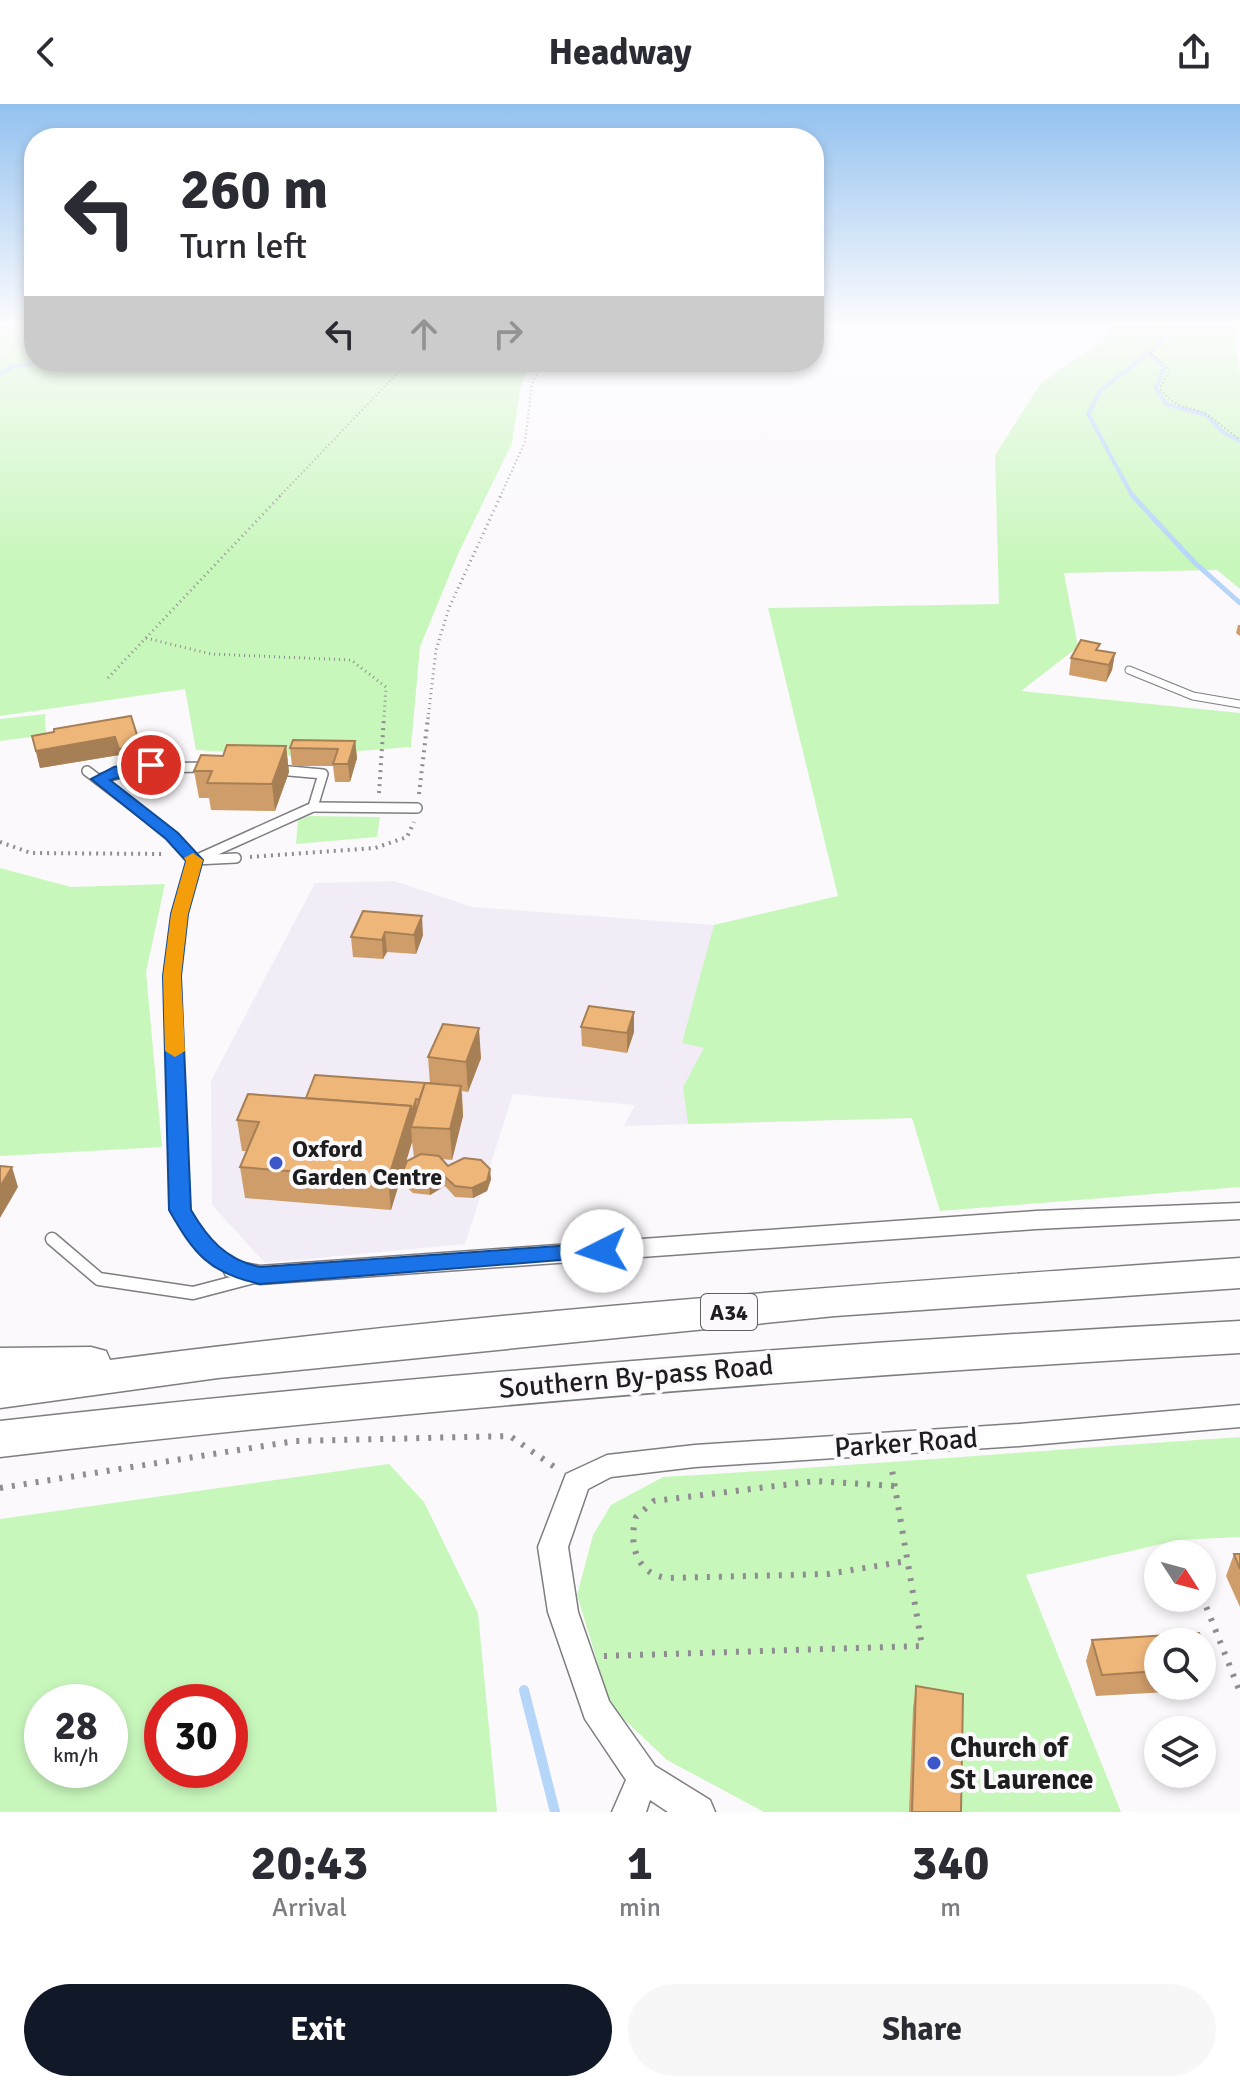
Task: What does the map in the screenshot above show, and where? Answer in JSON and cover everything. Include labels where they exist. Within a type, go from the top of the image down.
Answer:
[{"type":"highway","name":"Southern By-pass Road","points":[[218,1362],[835,1301],[1240,1273]]},
{"type":"highway","name":"Southern By-pass Road","points":[[11,1438],[554,1381],[867,1358],[1240,1337]]},
{"type":"highway","points":[[0,1364],[218,1362]]},
{"type":"highway","name":"A34","points":[[0,1391],[218,1362]]},
{"type":"street","points":[[235,1270],[260,1275],[1036,1220],[1240,1211]]},
{"type":"street","name":"Parker Road","points":[[576,1482],[607,1466],[695,1456],[1240,1416]]},
{"type":"street","points":[[576,1482],[553,1547],[563,1612],[596,1709],[643,1777],[698,1812]]},
{"type":"street","points":[[629,1812],[643,1777]]},
{"type":"lane","points":[[1129,670],[1193,696],[1240,704]]},
{"type":"lane","points":[[99,779],[119,771],[151,765],[221,767]]},
{"type":"lane","points":[[267,769],[323,774],[313,807]]},
{"type":"lane","points":[[87,771],[172,836],[192,857],[236,858]]},
{"type":"lane","points":[[192,857],[313,807],[417,808]]},
{"type":"lane","points":[[192,857],[179,914],[172,976],[180,1210],[213,1256],[235,1270]]},
{"type":"lane","points":[[52,1239],[99,1279],[193,1293],[260,1275]]},
{"type":"path","points":[[108,678],[369,403]]},
{"type":"path","points":[[236,858],[375,848],[407,837],[413,826],[424,772],[436,650],[449,608],[525,442],[530,403]]},
{"type":"path","points":[[1172,403],[1209,416],[1222,429],[1240,439]]},
{"type":"path","points":[[146,638],[211,654],[351,660],[386,687],[378,807]]},
{"type":"path","points":[[0,842],[31,853],[192,857]]},
{"type":"path","points":[[0,1488],[295,1441],[510,1436],[576,1482]]},
{"type":"path","points":[[579,1663],[594,1656],[663,1652],[922,1646],[887,1443]]},
{"type":"path","points":[[894,1486],[816,1481],[654,1501],[642,1509],[633,1524],[635,1541],[640,1566],[651,1576],[828,1574],[907,1561]]},
{"type":"path","points":[[1208,1612],[1240,1692]]},
{"type":"shaded area","name":"Oxford Garden Centre","points":[[394,881],[472,907],[714,925],[838,897],[912,1118],[624,1126],[635,1105],[513,1094],[465,1244],[265,1263],[212,1205],[211,1081],[315,883]]},
{"type":"green space","points":[[0,403],[518,403],[512,443],[458,554],[420,647],[411,747],[294,756],[196,750],[185,689],[0,716]]},
{"type":"green space","points":[[1028,403],[1240,403],[1240,589],[1217,570],[1064,573],[1078,647],[1021,691],[1240,713],[1240,1187],[940,1211],[912,1118],[688,1124],[683,1087],[704,1048],[682,1043],[714,925],[838,896],[768,608],[999,604],[995,455]]},
{"type":"green space","points":[[45,714],[46,735],[0,741],[0,719]]},
{"type":"green space","points":[[309,816],[380,817],[377,837],[296,844],[298,820]]},
{"type":"green space","points":[[0,868],[71,887],[165,884],[146,972],[162,1147],[0,1156]]},
{"type":"green space","points":[[1240,1437],[1240,1537],[1144,1540],[1144,1548],[1026,1575],[1121,1812],[764,1812],[667,1760],[611,1707],[577,1595],[593,1535],[611,1505],[663,1477]]},
{"type":"green space","points":[[389,1464],[424,1502],[478,1613],[497,1812],[0,1812],[0,1519]]},
{"type":"building","points":[[1081,640],[1100,644],[1096,650],[1115,653],[1109,665],[1071,658]]},
{"type":"building","points":[[131,716],[138,738],[148,736],[151,744],[119,749],[115,737],[36,751],[32,736],[54,732],[54,729]]},
{"type":"building","points":[[293,740],[355,741],[348,764],[333,764],[338,749],[290,748]]},
{"type":"building","points":[[227,745],[286,746],[272,784],[207,783],[212,771],[194,771],[201,755],[223,756]]},
{"type":"building","points":[[142,760],[147,778],[127,781],[122,763]]},
{"type":"building","points":[[363,911],[422,916],[414,935],[385,932],[382,940],[351,937]]},
{"type":"building","points":[[589,1006],[634,1012],[627,1033],[581,1027]]},
{"type":"building","points":[[443,1024],[479,1028],[466,1062],[428,1057]]},
{"type":"building","points":[[315,1075],[440,1084],[425,1083],[412,1112],[411,1106],[306,1098]]},
{"type":"building","points":[[425,1083],[461,1086],[450,1129],[411,1127]]},
{"type":"building","points":[[248,1094],[411,1106],[388,1179],[240,1167],[259,1122],[237,1120]]},
{"type":"building","points":[[421,1154],[439,1156],[448,1166],[464,1158],[481,1160],[490,1169],[487,1181],[472,1188],[455,1186],[444,1176],[429,1184],[412,1183],[402,1173],[407,1161]]},
{"type":"building","points":[[0,1166],[12,1167],[0,1187]]},
{"type":"building","points":[[1234,1554],[1240,1554],[1240,1569]]},
{"type":"building","points":[[1144,1637],[1144,1672],[1102,1675],[1092,1640]]},
{"type":"building","name":"Church of St Laurence","points":[[916,1686],[963,1694],[961,1812],[912,1812]]},
{"type":"waterway","points":[[1094,403],[1088,414],[1133,497]]},
{"type":"waterway","points":[[1165,403],[1206,415],[1224,433],[1240,441]]},
{"type":"waterway","points":[[1132,495],[1194,562],[1240,603]]},
{"type":"waterway","points":[[524,1690],[555,1812]]},
{"type":"slow traffic","points":[[175,1051],[172,976],[179,914],[195,860],[193,858]]},
{"type":"place","name":"Oxford Garden Centre","points":[[276,1163]]},
{"type":"place","name":"Church of St Laurence","points":[[934,1763]]},
{"type":"route","points":[[151,765],[119,771],[99,779],[172,836],[195,860],[179,914],[172,976],[180,1210],[213,1256],[235,1270],[260,1275],[602,1251]]}]
